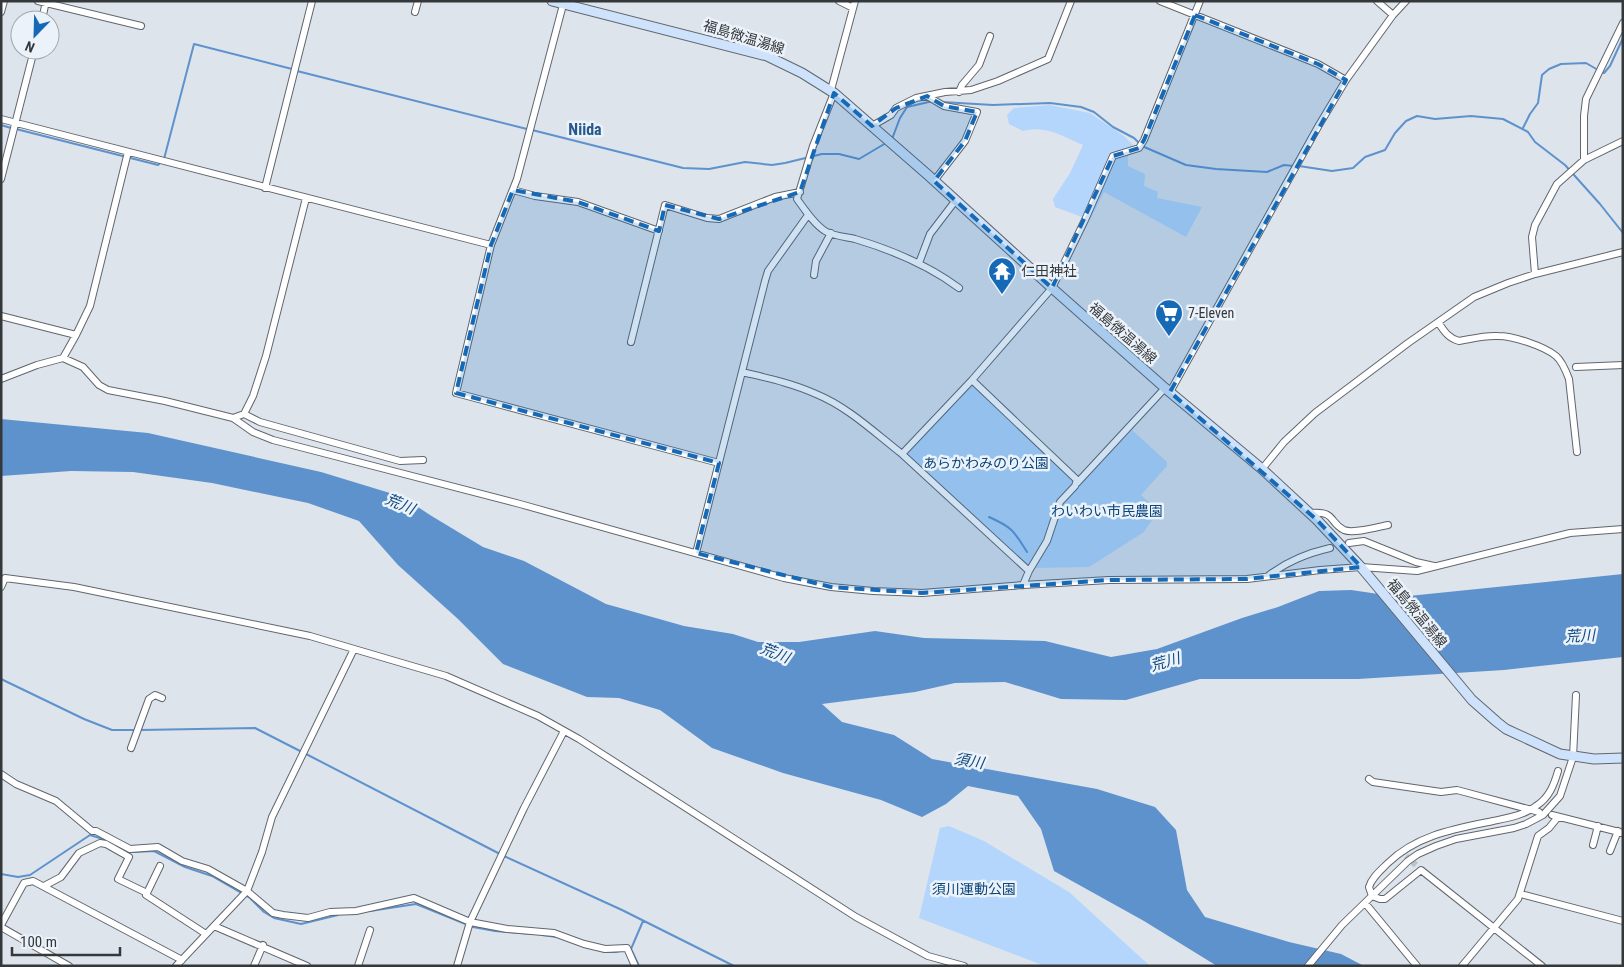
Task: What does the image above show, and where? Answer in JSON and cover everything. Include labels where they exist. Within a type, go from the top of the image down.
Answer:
[{"type":"main road","name":"福島微温湯線","points":[[552,1],[767,56],[786,64],[832,91],[956,200],[1052,288],[1168,390],[1262,469],[1310,513],[1361,567],[1472,700],[1506,730],[1538,746],[1573,757],[1594,759],[1623,758]]},
{"type":"street","points":[[1,12],[4,1]]},
{"type":"street","points":[[38,1],[141,26]]},
{"type":"street","points":[[265,188],[312,1]]},
{"type":"street","points":[[415,12],[418,1]]},
{"type":"street","points":[[839,1],[854,5],[832,91],[813,146],[798,199],[808,214],[826,232],[855,239],[919,263],[942,275],[959,288]]},
{"type":"street","points":[[872,126],[891,115],[896,108],[916,98],[971,90],[998,81],[1048,59],[1071,1]]},
{"type":"street","points":[[1160,1],[1318,64],[1346,80]]},
{"type":"street","points":[[902,454],[972,380],[1052,288],[1113,156],[1139,148],[1144,140],[1200,1]]},
{"type":"street","points":[[1377,1],[1393,15]]},
{"type":"street","points":[[1023,584],[1046,541],[1060,502],[1076,483],[1168,390],[1319,124],[1346,80],[1393,15],[1406,1]]},
{"type":"street","points":[[563,3],[513,190],[491,245],[456,393],[719,463]]},
{"type":"street","points":[[1584,160],[1586,99],[1622,25]]},
{"type":"street","points":[[959,92],[962,85],[979,65],[990,36]]},
{"type":"street","points":[[1,179],[32,60]]},
{"type":"street","points":[[927,96],[944,106],[977,112],[965,141],[934,181]]},
{"type":"street","points":[[1,119],[491,245]]},
{"type":"street","points":[[1534,274],[1532,237],[1535,225],[1557,184],[1584,160],[1623,141]]},
{"type":"street","points":[[63,358],[90,306],[128,152]]},
{"type":"street","points":[[513,190],[535,196],[578,202],[658,231]]},
{"type":"street","points":[[631,342],[665,206],[707,218],[719,219],[775,197],[800,192]]},
{"type":"street","points":[[233,418],[244,414],[253,396],[266,356],[306,198]]},
{"type":"street","points":[[919,263],[930,234],[956,200]]},
{"type":"street","points":[[696,553],[768,271],[808,214]]},
{"type":"street","points":[[814,275],[816,261],[831,233]]},
{"type":"street","points":[[1262,469],[1284,442],[1315,413],[1438,322],[1474,298],[1534,274],[1623,252]]},
{"type":"street","points":[[1,316],[76,335]]},
{"type":"street","points":[[1438,322],[1450,338],[1459,341],[1504,336],[1532,345],[1557,357],[1566,370],[1569,379],[1577,452]]},
{"type":"street","points":[[1,379],[37,365],[63,358],[83,367],[99,385],[108,390],[165,400],[233,418],[253,432],[273,440],[520,504],[784,578],[840,588],[922,593],[1023,584],[1109,580],[1247,580],[1320,570],[1361,567],[1417,571],[1570,533],[1623,529]]},
{"type":"street","points":[[1576,367],[1623,365]]},
{"type":"street","points":[[742,372],[794,385],[818,394],[854,416],[902,454],[1029,571]]},
{"type":"street","points":[[972,380],[1071,474],[1077,480],[1076,483]]},
{"type":"street","points":[[244,414],[260,422],[400,461],[423,460]]},
{"type":"street","points":[[1310,513],[1322,512],[1327,514],[1343,529],[1350,531],[1388,525]]},
{"type":"street","points":[[1350,543],[1364,541],[1416,562],[1435,566]]},
{"type":"street","points":[[1268,577],[1279,568],[1312,552],[1330,548]]},
{"type":"street","points":[[1,587],[5,578],[74,587],[310,636],[446,676],[538,716],[856,917],[928,956],[964,966]]},
{"type":"street","points":[[176,966],[248,892],[272,817],[354,649]]},
{"type":"street","points":[[1308,966],[1342,925],[1418,854],[1456,839],[1514,828],[1543,815],[1560,796],[1573,757],[1576,695]]},
{"type":"street","points":[[131,748],[149,699],[155,696],[162,698]]},
{"type":"street","points":[[457,966],[470,924],[528,800],[564,731]]},
{"type":"street","points":[[1372,896],[1369,887],[1372,879],[1415,843],[1440,833],[1507,818],[1538,806],[1553,788],[1558,771]]},
{"type":"street","points":[[1,774],[16,784],[56,801],[92,831],[130,849],[158,847],[182,861],[208,869],[248,892],[273,913],[302,919],[330,912],[356,911],[414,898],[470,924],[554,933],[584,944],[628,952],[635,966]]},
{"type":"street","points":[[1369,779],[1373,782],[1441,792],[1457,790],[1539,812]]},
{"type":"street","points":[[1462,966],[1521,894],[1538,836],[1549,828],[1556,816],[1620,832],[1610,851]]},
{"type":"street","points":[[1593,845],[1598,826]]},
{"type":"street","points":[[44,886],[61,877],[79,853],[100,843],[106,844],[129,857],[118,879],[147,893],[146,895],[206,934]]},
{"type":"street","points":[[147,893],[160,866]]},
{"type":"street","points":[[1372,896],[1385,899],[1419,868],[1542,966]]},
{"type":"street","points":[[69,966],[1,926],[24,883],[33,881],[44,886],[182,960]]},
{"type":"street","points":[[1521,894],[1623,921]]},
{"type":"street","points":[[1365,903],[1417,966]]},
{"type":"street","points":[[214,926],[307,966]]},
{"type":"street","points":[[358,966],[370,930]]},
{"type":"street","points":[[254,966],[263,946]]},
{"type":"highlighted area","points":[[1195,15],[1318,64],[1346,80],[1170,392],[1317,520],[1361,567],[1247,579],[1109,580],[922,593],[831,587],[696,553],[719,463],[456,393],[491,245],[513,190],[578,202],[659,231],[665,205],[719,219],[800,192],[834,93],[872,126],[896,108],[927,96],[944,106],[977,112],[965,141],[934,181],[1052,288],[1113,156],[1139,148],[1144,140]]},
{"type":"green space","points":[[1050,105],[1090,113],[1124,136],[1135,147],[1128,156],[1128,166],[1145,174],[1144,186],[1158,192],[1157,198],[1202,207],[1186,237],[1104,192],[1090,220],[1055,207],[1053,199],[1070,173],[1083,145],[1047,130],[1023,131],[1009,124],[1007,115],[1014,108]]},
{"type":"green space","name":"あらかわみのり公園","points":[[971,382],[1075,480],[1075,483],[1057,502],[1046,538],[1029,568],[904,454]]},
{"type":"green space","name":"わいわい市民農園","points":[[1132,430],[1167,462],[1167,466],[1141,495],[1158,511],[1144,532],[1089,567],[1036,568],[1035,565],[1062,504]]},
{"type":"green space","name":"須川運動公園","points":[[949,826],[984,841],[1069,892],[1150,966],[1045,966],[919,918],[940,828]]},
{"type":"water","name":"荒川","points":[[1,419],[148,433],[321,472],[403,497],[483,547],[524,561],[606,604],[684,626],[733,634],[758,642],[799,642],[875,631],[924,638],[1045,641],[1111,657],[1157,649],[1319,591],[1351,590],[1399,597],[1623,574],[1623,657],[1504,670],[1358,679],[1200,679],[1126,700],[1061,699],[1005,682],[955,683],[915,692],[822,704],[842,722],[894,735],[932,759],[1097,789],[1155,807],[1176,830],[1187,890],[1205,917],[1289,942],[1341,954],[1364,966],[1217,966],[1144,921],[1054,871],[1041,829],[1018,796],[968,786],[946,804],[922,817],[881,800],[783,773],[712,748],[660,710],[619,698],[587,697],[503,664],[458,619],[398,565],[359,521],[308,503],[212,483],[133,472],[71,471],[1,476]]},
{"type":"waterway","points":[[1602,72],[1604,73],[1610,66],[1623,38]]},
{"type":"waterway","points":[[164,159],[194,44],[292,69]]},
{"type":"waterway","points":[[1523,128],[1538,103],[1542,75],[1549,69],[1561,64],[1586,63],[1598,70]]},
{"type":"waterway","points":[[297,71],[527,129]]},
{"type":"waterway","points":[[892,139],[900,118],[907,107],[933,101]]},
{"type":"waterway","points":[[942,102],[993,105],[1050,103],[1081,107],[1094,112],[1113,127],[1134,138],[1142,146],[1186,165],[1267,172],[1284,165],[1294,166]]},
{"type":"waterway","points":[[1299,166],[1332,171],[1353,168],[1365,157],[1385,150],[1395,133],[1406,121],[1417,116],[1435,119],[1471,116],[1503,119],[1528,132],[1535,142],[1565,165],[1623,233]]},
{"type":"waterway","points":[[1,125],[11,128]]},
{"type":"waterway","points":[[16,129],[158,165],[161,162]]},
{"type":"waterway","points":[[532,130],[683,168],[709,169],[745,162],[772,165],[822,154],[839,154],[859,159],[886,143]]},
{"type":"waterway","points":[[989,517],[1012,530],[1027,552]]},
{"type":"waterway","points":[[1,679],[84,719],[112,730],[135,730]]},
{"type":"waterway","points":[[140,730],[255,728],[302,752]]},
{"type":"waterway","points":[[306,754],[500,854]]},
{"type":"waterway","points":[[1,874],[18,877],[30,875],[90,835],[106,840]]},
{"type":"waterway","points":[[133,852],[154,851],[185,867],[212,876],[250,898],[264,912],[274,918],[301,924],[338,915]]},
{"type":"waterway","points":[[504,856],[622,910],[734,966]]},
{"type":"waterway","points":[[370,911],[416,904],[473,927],[532,934]]},
{"type":"waterway","points":[[639,966],[631,949],[643,921]]},
{"type":"waterway","points":[[542,935],[557,937]]},
{"type":"waterway","points":[[604,952],[631,949]]},
{"type":"tunnel","points":[[1406,856],[1416,865]]},
{"type":"place","name":"仁田神社","points":[[1002,295]]},
{"type":"place","name":"7-Eleven","points":[[1169,337]]},
{"type":"district","name":"Niida","points":[[585,129]]},
{"type":"water label","name":"須川","points":[[969,761]]}]
